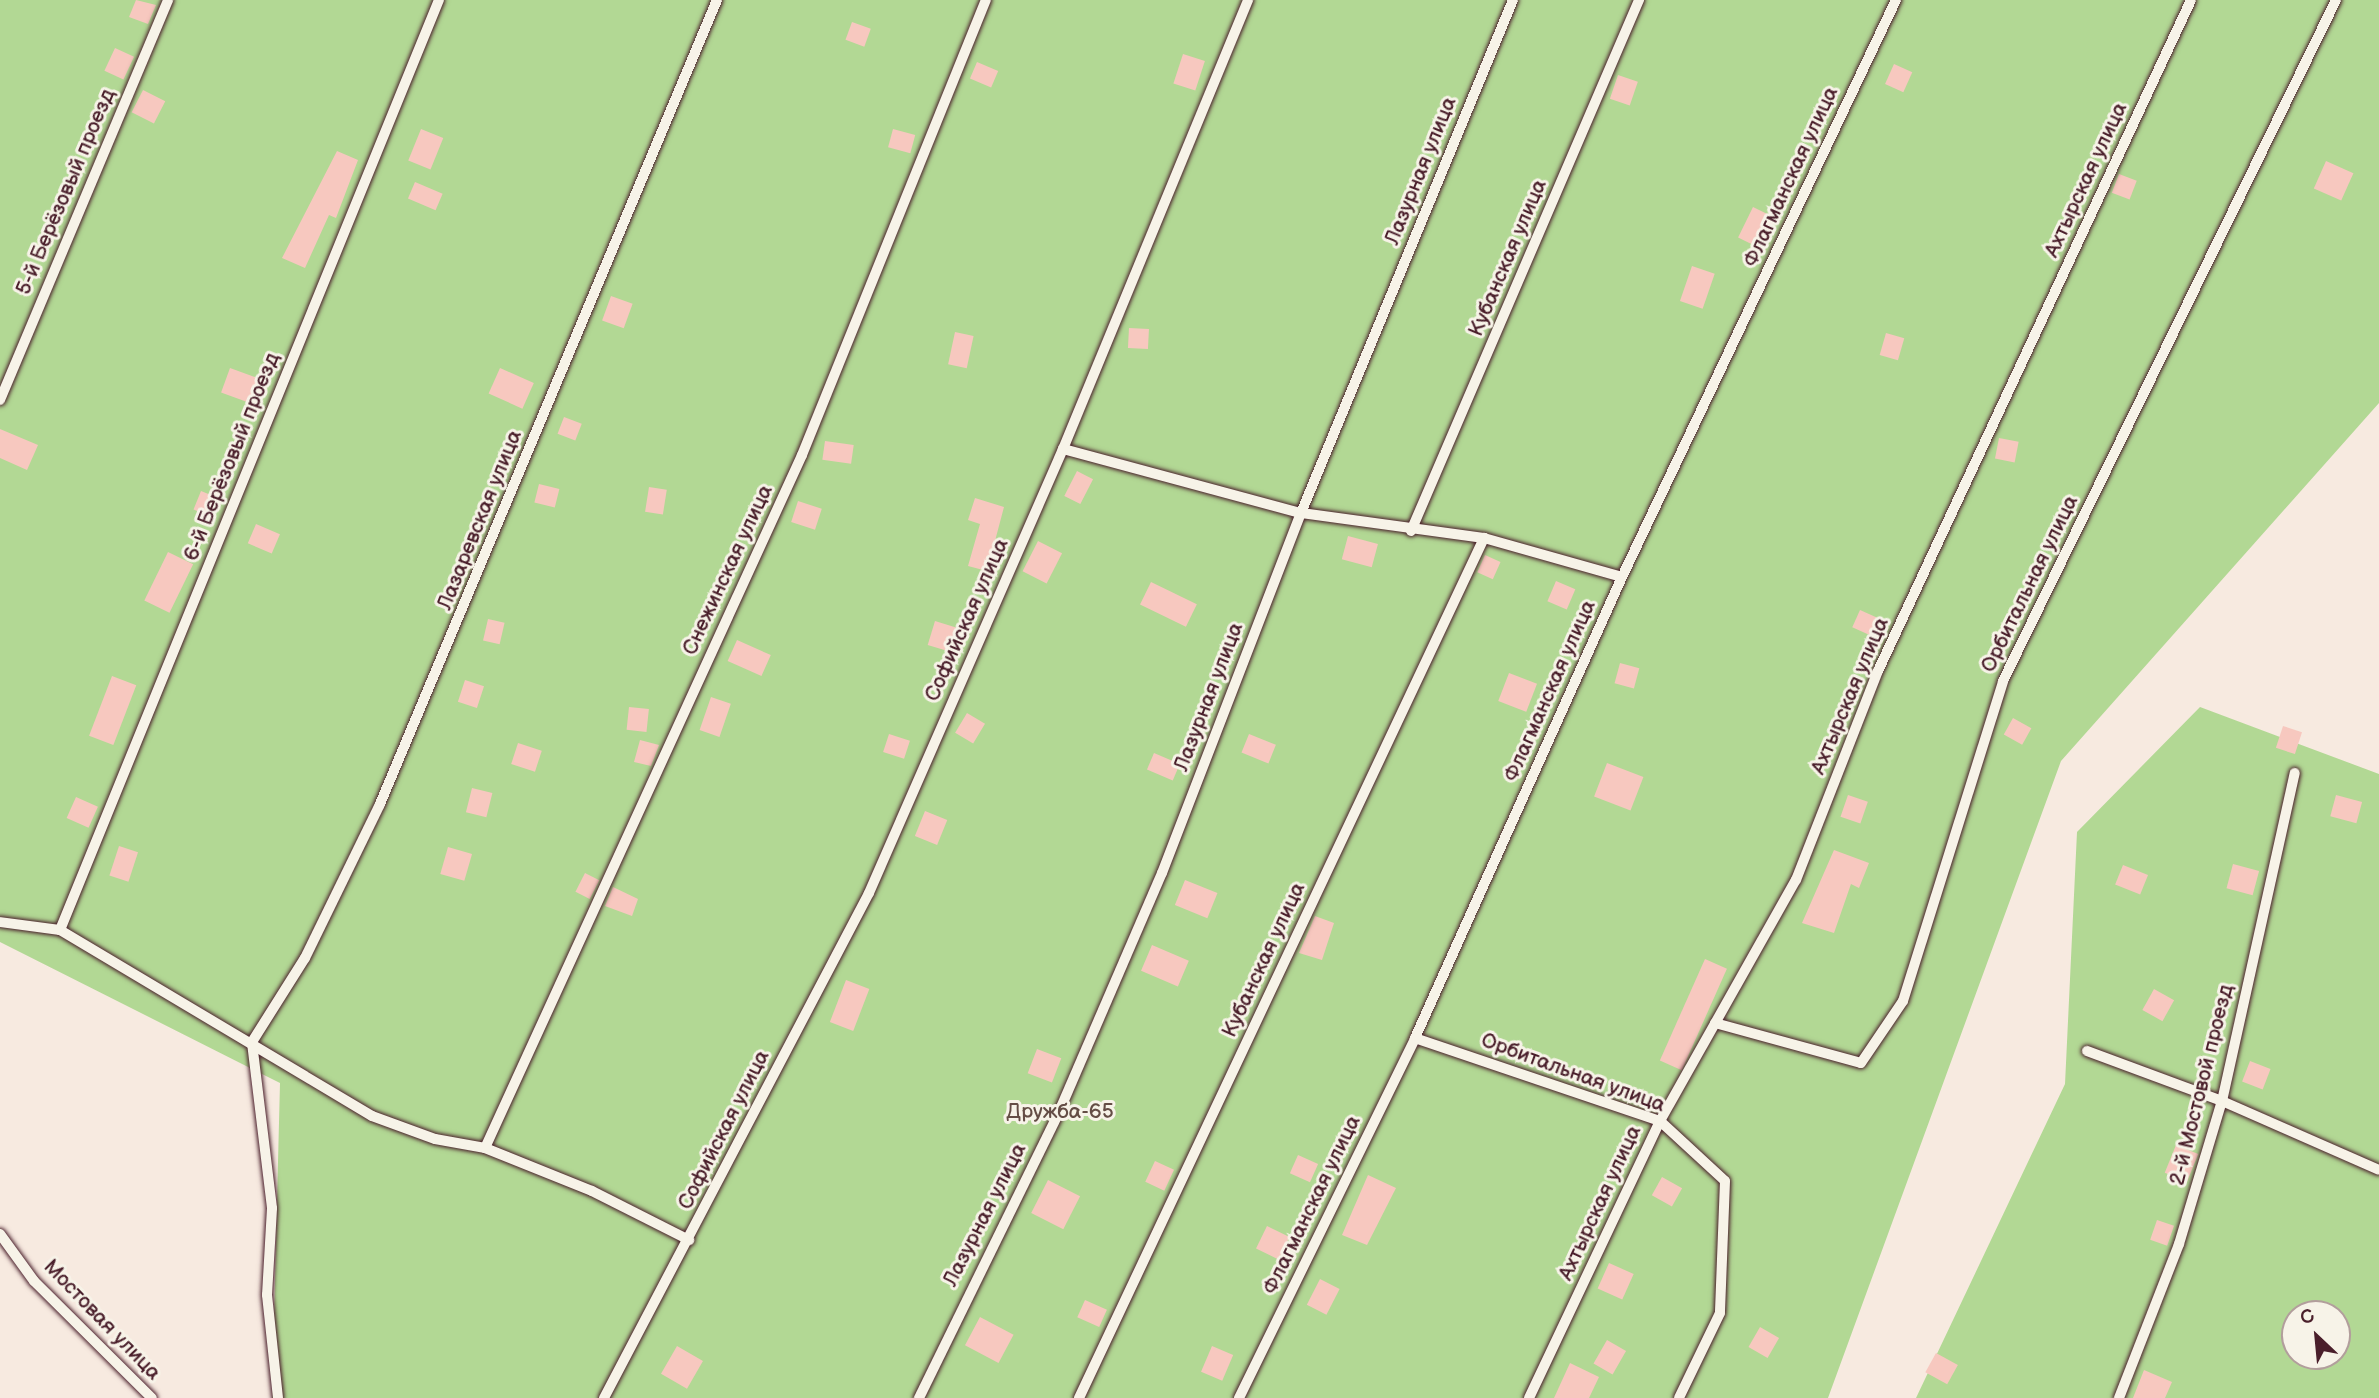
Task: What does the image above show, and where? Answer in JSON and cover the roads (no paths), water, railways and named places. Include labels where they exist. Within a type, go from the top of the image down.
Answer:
[{"type":"lane","name":"5-й Берёзовый проезд","points":[[0,400],[168,0]]},
{"type":"lane","name":"6-й Берёзовый проезд","points":[[60,930],[439,0]]},
{"type":"lane","name":"Лазаревская улица","points":[[252,1042],[305,958],[380,804],[717,0]]},
{"type":"lane","name":"Снежинская улица","points":[[485,1148],[802,455],[986,0]]},
{"type":"lane","name":"Софийская улица","points":[[604,1398],[869,893],[1063,449],[1248,0]]},
{"type":"lane","name":"Лазурная улица","points":[[919,1398],[1059,1112],[1156,886],[1301,513],[1513,0]]},
{"type":"lane","name":"Кубанская улица","points":[[1411,531],[1639,0]]},
{"type":"lane","name":"Флагманская улица","points":[[1239,1398],[1415,1038],[1622,577],[1896,0]]},
{"type":"lane","name":"Ахтырская улица","points":[[1529,1398],[1660,1121],[1796,880],[1878,671],[2191,0]]},
{"type":"lane","name":"Орбитальная улица","points":[[1716,1023],[1861,1063],[1903,1001],[2003,681],[2336,0]]},
{"type":"lane","points":[[1063,449],[1301,513],[1411,531],[1484,538],[1622,577]]},
{"type":"lane","name":"Кубанская улица","points":[[1079,1398],[1484,538]]},
{"type":"lane","name":"2-й Мостовой проезд","points":[[2119,1398],[2179,1244],[2221,1101],[2295,773]]},
{"type":"lane","points":[[0,922],[60,930],[372,1115],[435,1139],[485,1148],[593,1191],[689,1240]]},
{"type":"lane","name":"Орбитальная улица","points":[[1415,1038],[1660,1121],[1725,1181],[1720,1312],[1679,1398]]},
{"type":"lane","points":[[252,1042],[272,1208],[267,1295],[278,1398]]},
{"type":"lane","points":[[2087,1051],[2221,1101],[2379,1170]]},
{"type":"lane","name":"Мостовая улица","points":[[0,1234],[34,1281],[152,1398]]},
{"type":"park label","name":"Дружба-65","points":[[1060,1112]]}]
